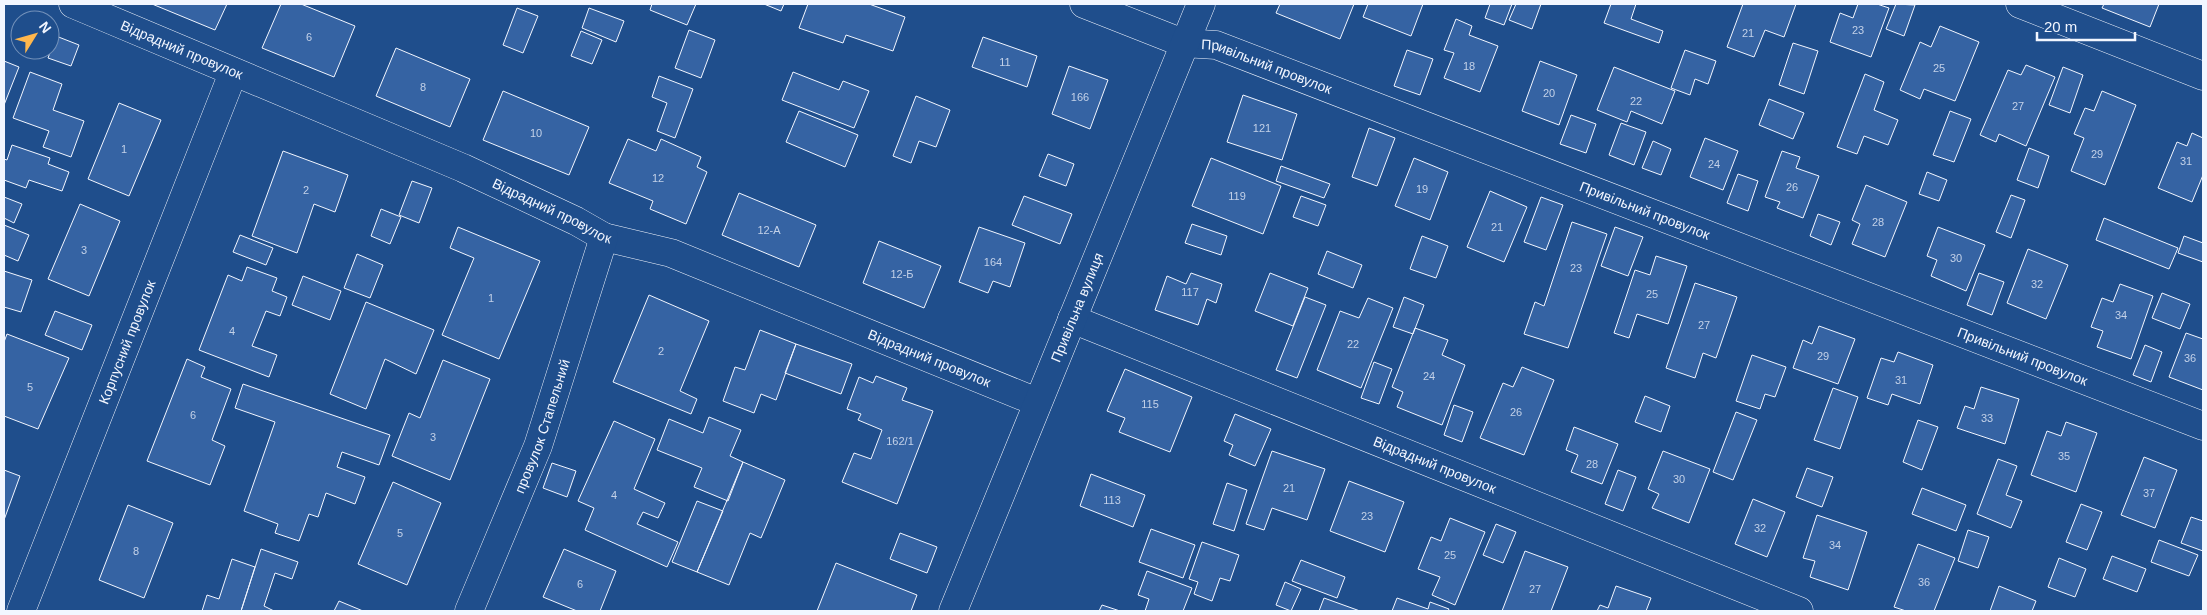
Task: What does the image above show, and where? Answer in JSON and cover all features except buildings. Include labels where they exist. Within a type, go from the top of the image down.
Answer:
[{"type":"street","name":"Відрадний провулок","points":[[73,4],[463,168],[576,221],[604,237],[671,253],[1037,402]]},
{"type":"street","name":"Привільний провулок","points":[[1084,4],[1183,43],[1216,45],[1225,48],[2203,426]]},
{"type":"street","name":"Привільна вулиця","points":[[953,611],[1183,43],[1201,4]]},
{"type":"street","points":[[2020,4],[2203,76]]},
{"type":"street","name":"Корпусний провулок","points":[[21,611],[233,72]]},
{"type":"street","name":"провулок Стапельний","points":[[469,611],[538,446],[604,237]]},
{"type":"street","name":"Відрадний провулок","points":[[1072,319],[1799,611]]}]
